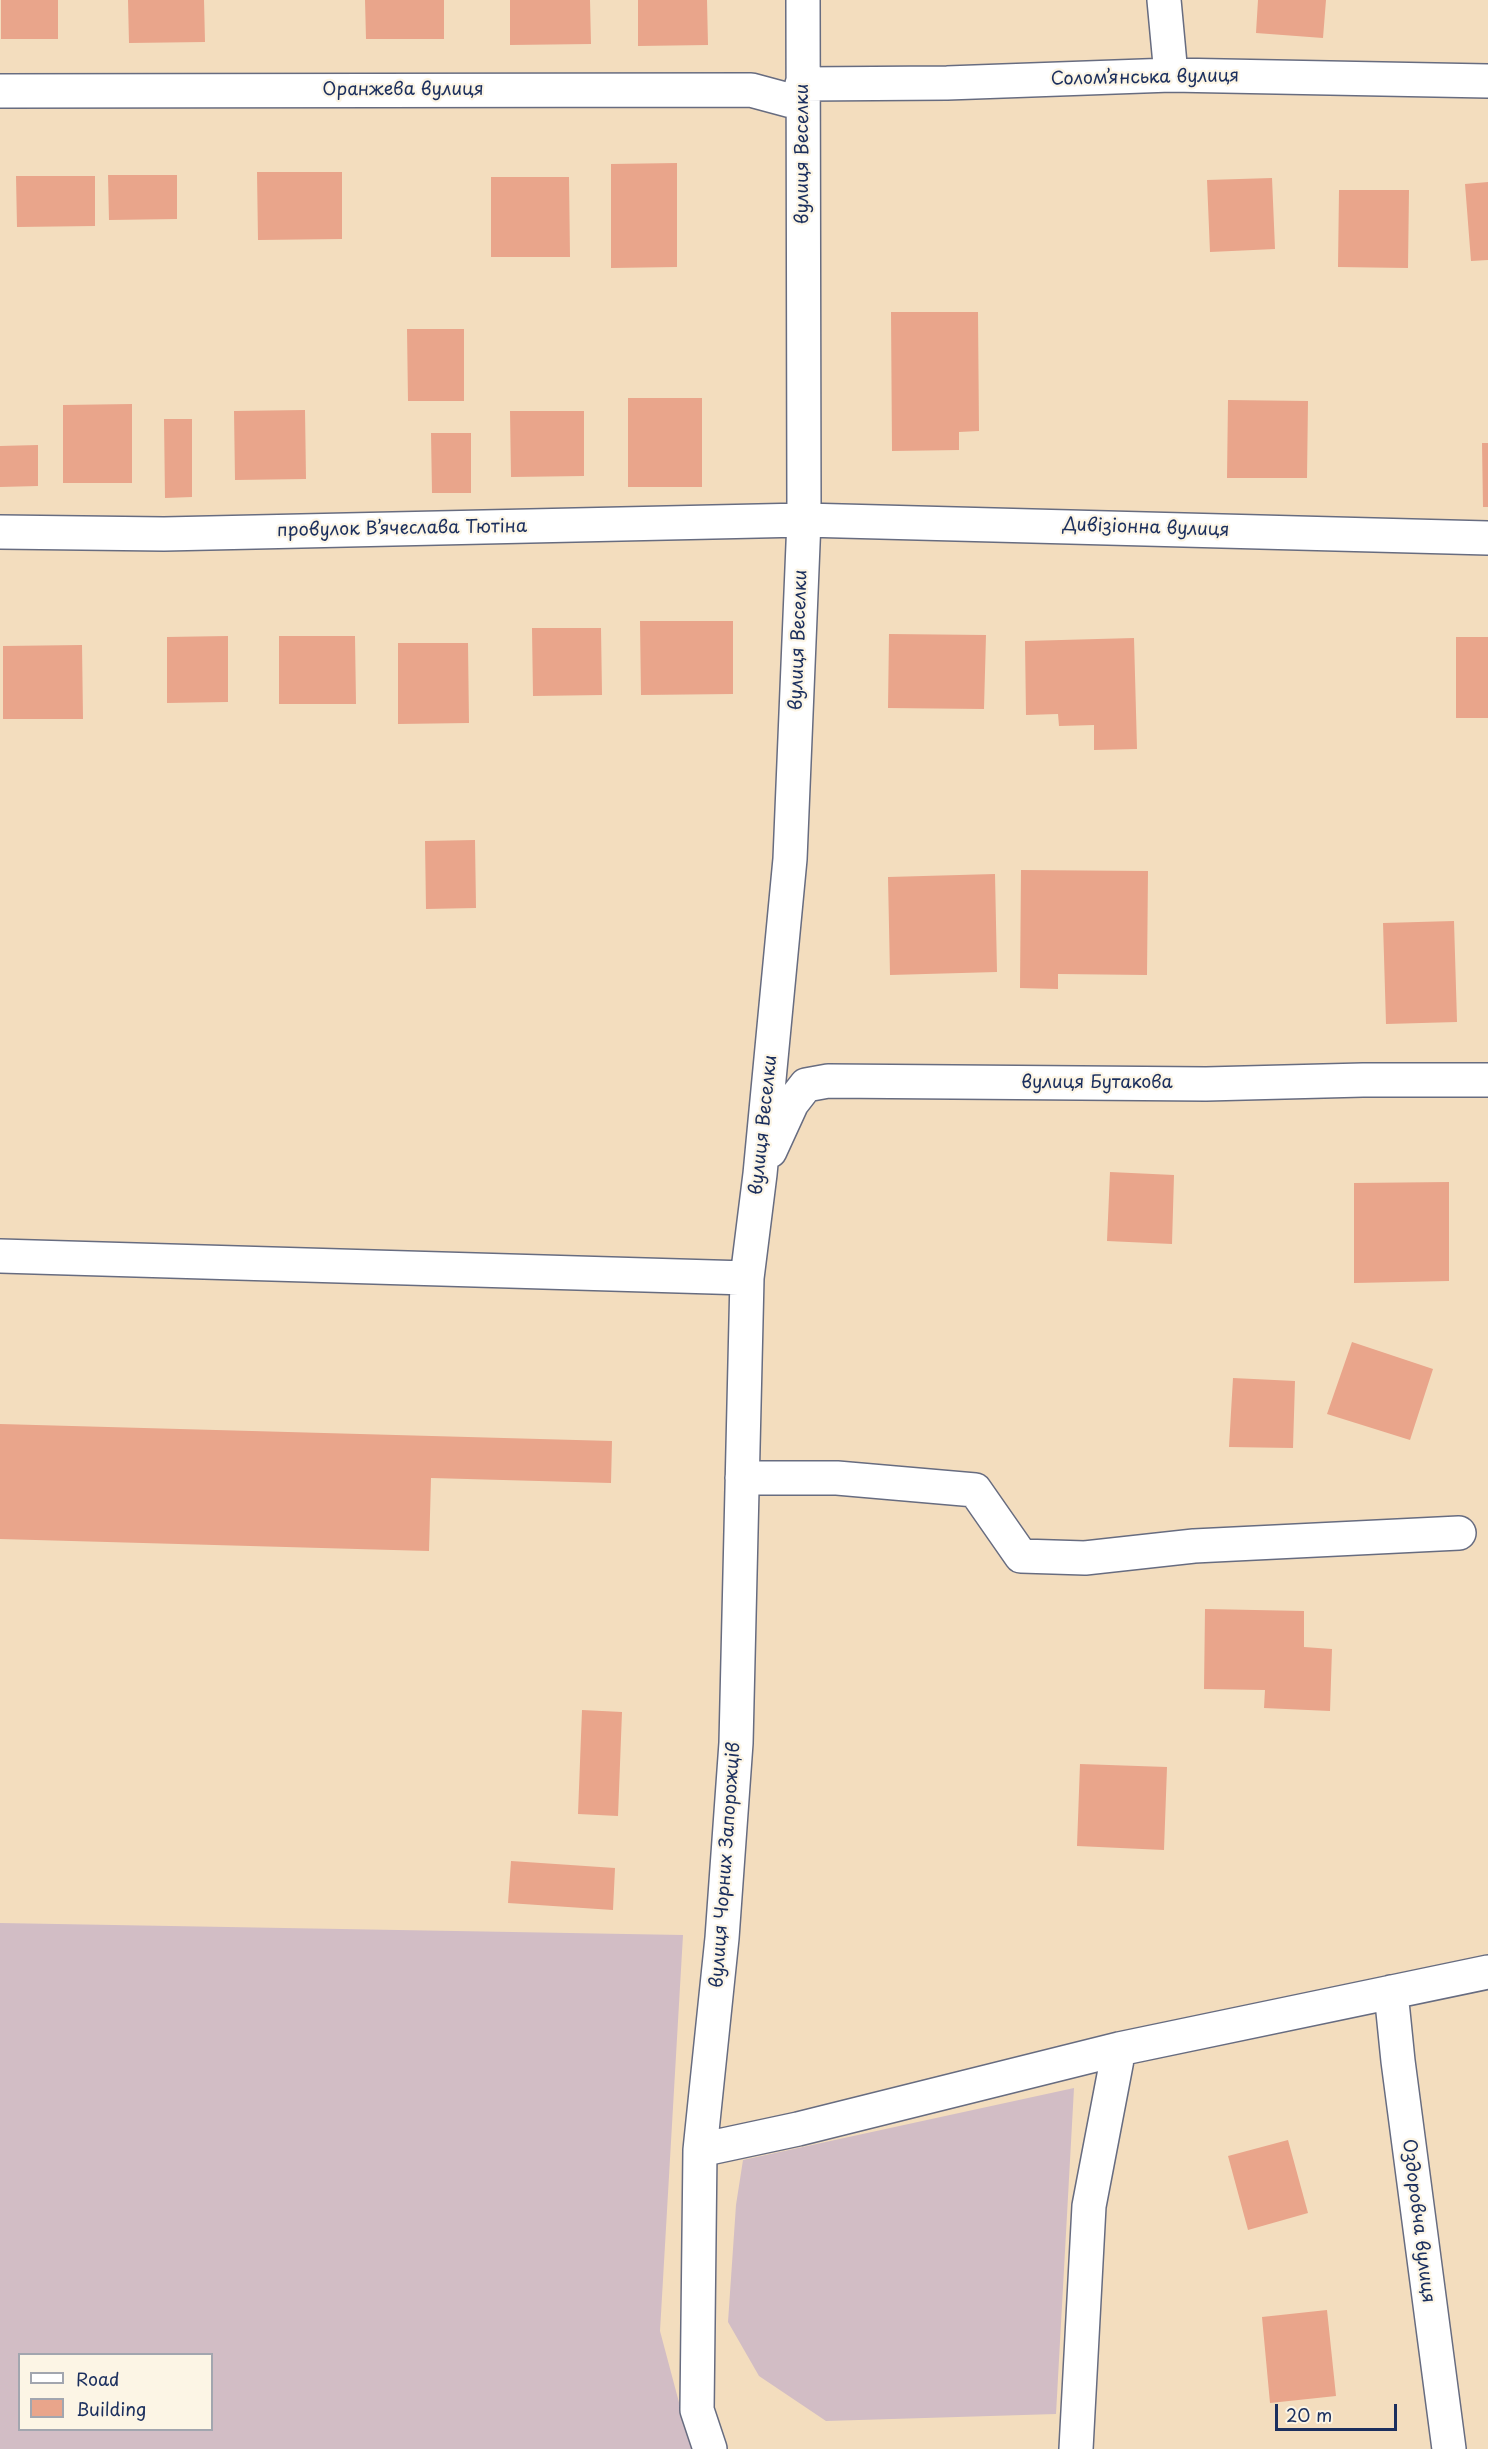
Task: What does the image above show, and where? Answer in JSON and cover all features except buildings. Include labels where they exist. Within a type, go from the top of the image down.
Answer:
[{"type":"street","name":"вулиця Веселки","points":[[747,1278],[760,1174],[790,859],[804,520],[803,0]]},
{"type":"street","points":[[1164,0],[1171,75]]},
{"type":"street","name":"Соломʼянська вулиця","points":[[803,94],[947,83],[1171,75],[1488,81]]},
{"type":"street","name":"Оранжева вулиця","points":[[0,91],[751,90],[803,94]]},
{"type":"street","name":"провулок Вʼячеслава Тютіна","points":[[0,532],[164,534],[804,520]]},
{"type":"street","name":"Дивізіонна вулиця","points":[[804,520],[1488,538]]},
{"type":"street","name":"вулиця Бутакова","points":[[760,1174],[792,1104],[806,1085],[828,1081],[1206,1084],[1488,1080]]},
{"type":"street","points":[[0,1256],[747,1278]]},
{"type":"street","name":"вулиця Чорних Запорожців","points":[[710,2449],[697,2409],[700,2150],[722,1938],[736,1743],[747,1278]]},
{"type":"street","points":[[742,1478],[837,1478],[975,1490],[1021,1556],[1085,1558],[1194,1546],[1459,1533]]},
{"type":"street","points":[[700,2150],[798,2129],[1119,2049],[1488,1972]]},
{"type":"street","name":"Оздоровча вулиця","points":[[1391,1992],[1449,2449]]},
{"type":"street","points":[[1076,2449],[1089,2206],[1119,2049]]},
{"type":"shaded area","points":[[0,1923],[683,1935],[660,2331],[685,2425],[695,2449],[0,2449]]},
{"type":"shaded area","points":[[1074,2088],[1056,2414],[826,2421],[759,2376],[728,2322],[736,2205],[743,2160]]}]
